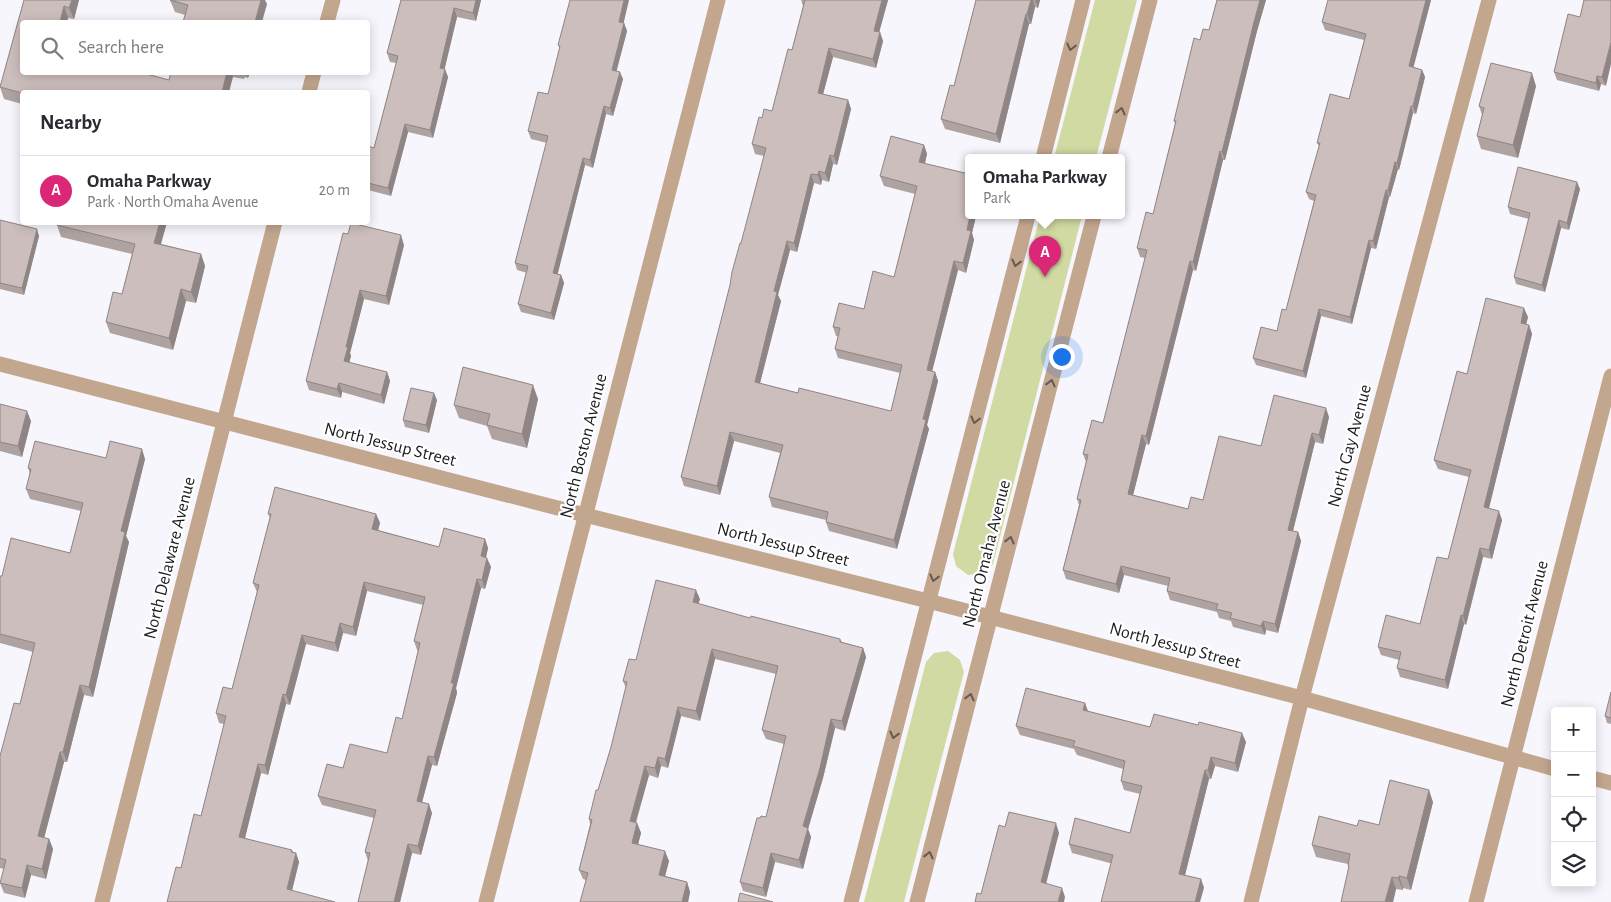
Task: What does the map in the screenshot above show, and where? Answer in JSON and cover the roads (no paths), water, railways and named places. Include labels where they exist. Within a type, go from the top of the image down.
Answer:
[{"type":"street","points":[[328,20],[333,0]]},
{"type":"street","name":"North Boston Avenue","points":[[486,902],[718,0]]},
{"type":"street","points":[[1043,154],[1083,0]]},
{"type":"street","points":[[1110,154],[1150,0]]},
{"type":"street","name":"North Gay Avenue","points":[[1252,902],[1302,698],[1489,0]]},
{"type":"street","points":[[310,90],[313,75]]},
{"type":"street","points":[[852,902],[1027,219]]},
{"type":"street","name":"North Omaha Avenue","points":[[917,902],[1093,219]]},
{"type":"street","name":"North Delaware Avenue","points":[[102,902],[275,225]]},
{"type":"street","name":"North Jessup Street","points":[[0,364],[1302,698],[1551,768]]},
{"type":"street","name":"North Detroit Avenue","points":[[1476,902],[1611,376]]},
{"type":"street","points":[[1596,779],[1611,783]]},
{"type":"place","name":"Omaha Parkway","points":[[1045,277]]}]
